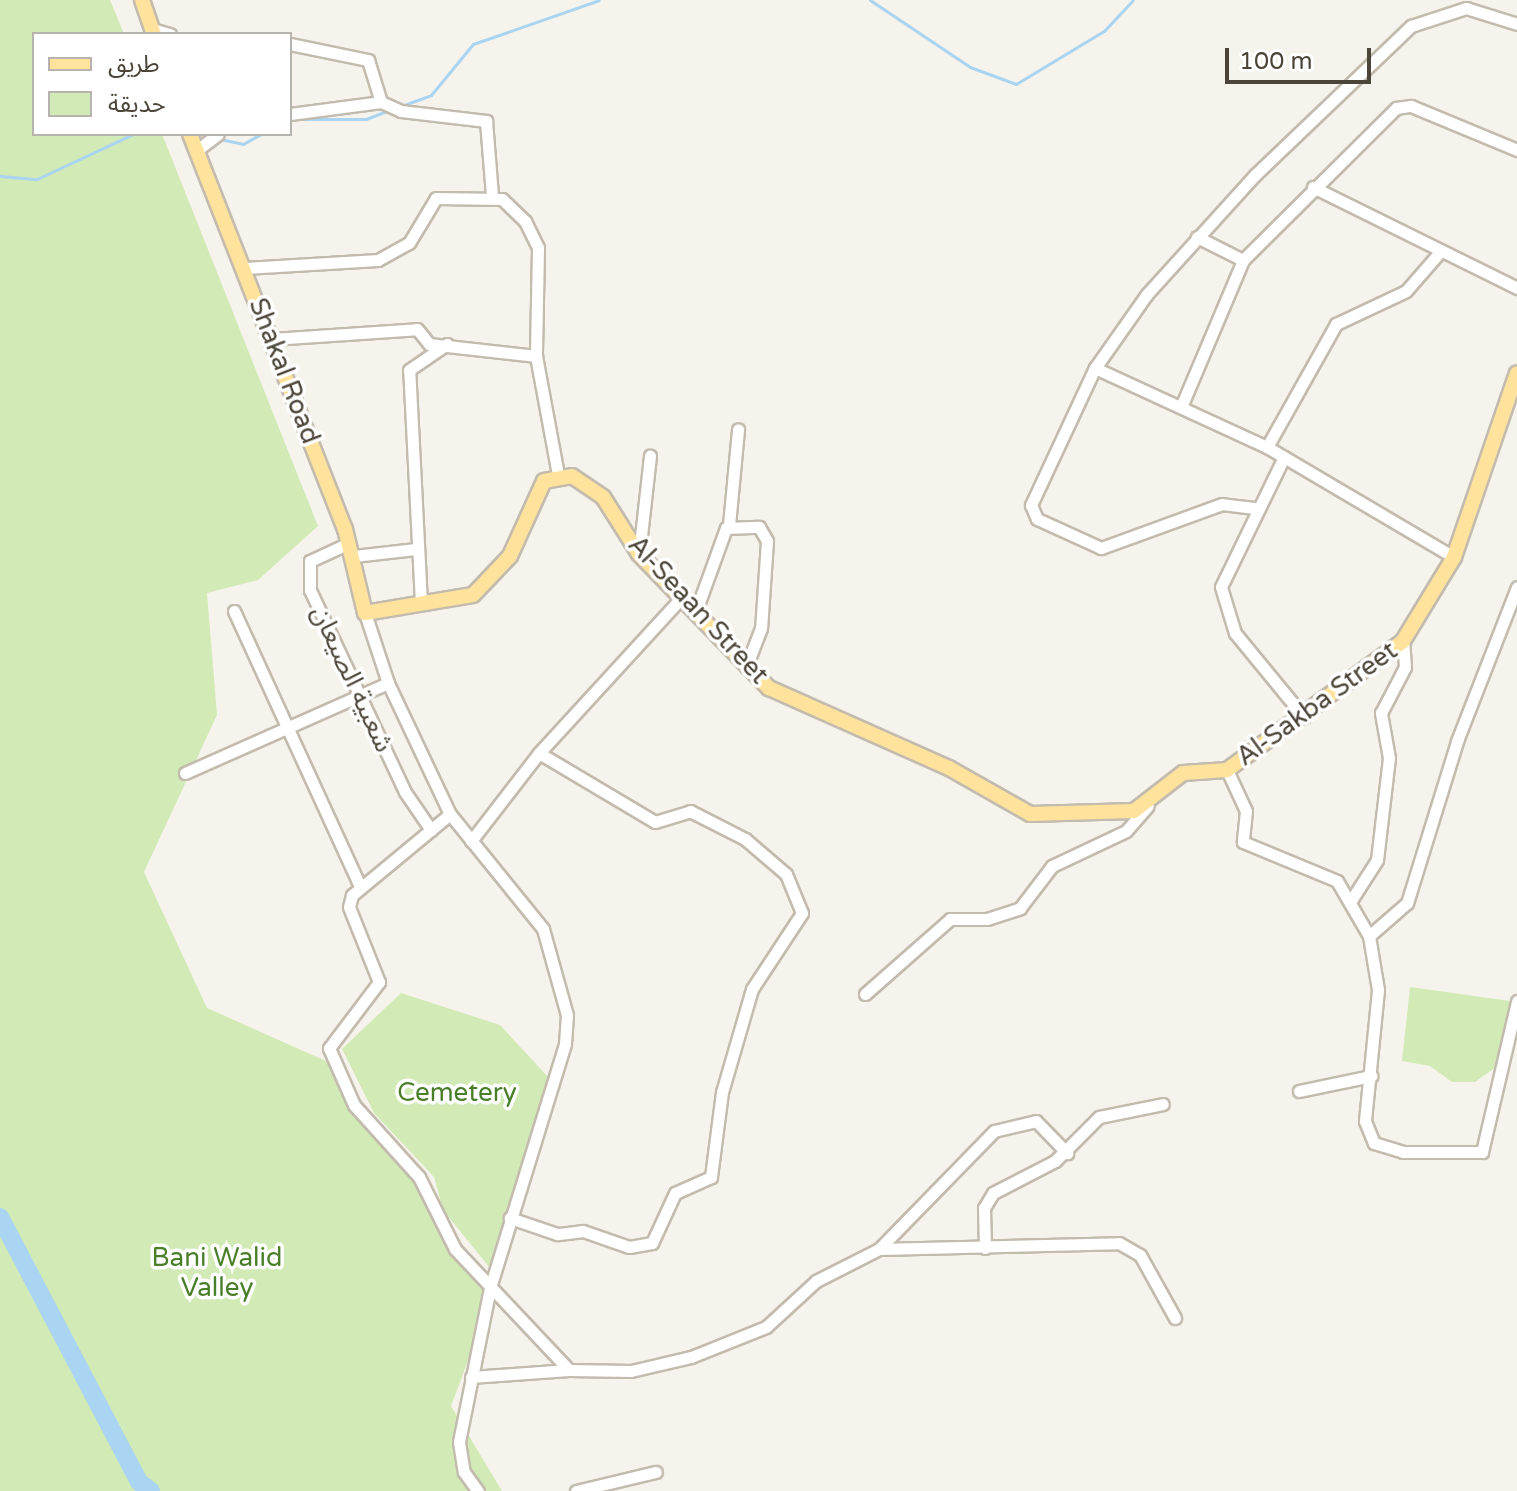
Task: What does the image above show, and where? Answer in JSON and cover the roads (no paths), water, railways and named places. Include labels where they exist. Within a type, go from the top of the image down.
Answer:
[{"type":"main road","points":[[142,0],[153,31]]},
{"type":"main road","name":"Shakal Road","points":[[191,136],[245,268],[352,549],[365,613]]},
{"type":"main road","name":"Al-Sakba Street","points":[[1227,770],[1304,717],[1403,641],[1454,557],[1517,373]]},
{"type":"main road","points":[[365,613],[473,595],[489,583],[510,556],[535,492],[558,475]]},
{"type":"main road","name":"Al-Seaan Street","points":[[558,475],[590,483],[639,554],[697,608],[746,667],[769,688],[949,768],[1014,809],[1074,816],[1151,803]]},
{"type":"main road","points":[[1151,803],[1183,773],[1227,770]]},
{"type":"street","points":[[1254,508],[1222,504],[1101,548],[1037,519],[1031,505],[1095,368],[1197,237],[1411,26],[1434,13],[1476,5],[1517,24]]},
{"type":"street","points":[[292,44],[368,60],[381,102]]},
{"type":"street","points":[[292,114],[381,102],[414,116],[489,123],[492,195]]},
{"type":"street","points":[[1181,407],[1243,260],[1313,187],[1403,105],[1517,150]]},
{"type":"street","points":[[197,150],[215,136]]},
{"type":"street","points":[[1313,187],[1439,253],[1517,288]]},
{"type":"street","points":[[245,268],[378,260],[409,243],[436,198],[492,195],[516,209],[538,248],[536,356],[558,475]]},
{"type":"street","points":[[1197,237],[1243,260]]},
{"type":"street","points":[[1267,447],[1336,324],[1406,291],[1439,253]]},
{"type":"street","points":[[272,339],[417,329],[429,344],[536,356]]},
{"type":"street","points":[[421,603],[409,370],[447,344]]},
{"type":"street","points":[[1095,368],[1267,447],[1454,557]]},
{"type":"street","points":[[697,608],[729,525],[738,429]]},
{"type":"street","points":[[639,554],[650,456]]},
{"type":"street","points":[[1284,457],[1254,508],[1222,581],[1226,608],[1235,633],[1304,717]]},
{"type":"street","points":[[729,525],[752,524],[767,541],[761,628],[746,667]]},
{"type":"street","points":[[352,549],[416,549]]},
{"type":"street","name":"شعبية الصيعان","points":[[352,549],[310,561],[308,582],[360,695],[431,830]]},
{"type":"street","points":[[1369,936],[1407,903],[1457,741],[1517,587]]},
{"type":"street","points":[[471,841],[539,753],[684,595]]},
{"type":"street","points":[[234,611],[360,886]]},
{"type":"street","points":[[365,613],[388,683],[450,814],[543,929],[567,1015],[565,1044],[490,1288],[471,1377],[459,1459],[478,1491]]},
{"type":"street","points":[[1350,902],[1377,860],[1389,758],[1381,713],[1405,667],[1403,641]]},
{"type":"street","points":[[185,773],[388,683]]},
{"type":"street","points":[[510,1218],[557,1234],[583,1231],[629,1247],[652,1243],[675,1193],[711,1177],[722,1092],[752,989],[802,913],[786,874],[745,839],[690,811],[655,822],[539,753]]},
{"type":"street","points":[[1227,770],[1246,811],[1243,842],[1327,875],[1350,902],[1369,936],[1378,990],[1365,1121],[1374,1143],[1403,1152],[1482,1152],[1511,1056],[1517,1001]]},
{"type":"street","points":[[865,994],[950,919],[987,919],[1020,908],[1052,866],[1126,831],[1151,803]]},
{"type":"street","points":[[450,814],[360,886],[349,907],[379,982],[329,1048],[354,1105],[415,1172],[440,1228],[490,1288],[569,1370]]},
{"type":"street","points":[[1299,1091],[1371,1076]]},
{"type":"street","points":[[985,1248],[984,1208],[993,1193],[1067,1153],[1099,1117],[1163,1104]]},
{"type":"street","points":[[471,1377],[569,1370],[631,1371],[691,1357],[766,1327],[816,1281],[879,1249],[994,1131],[1036,1121],[1067,1153]]},
{"type":"street","points":[[879,1249],[1119,1243],[1140,1255],[1175,1318]]},
{"type":"street","points":[[576,1491],[656,1472]]},
{"type":"waterway","points":[[401,106],[431,95],[473,44],[599,0]]},
{"type":"waterway","points":[[870,0],[970,67],[1016,84],[1104,31],[1133,0]]},
{"type":"waterway","points":[[296,119],[366,119],[390,110]]},
{"type":"waterway","points":[[0,176],[37,179],[129,136]]},
{"type":"waterway","points":[[220,139],[243,144],[257,136]]},
{"type":"waterway","name":"Bani Walid Valley","points":[[0,1217],[139,1482],[151,1491]]},
{"type":"park label","name":"Cemetery","points":[[457,1093]]}]
